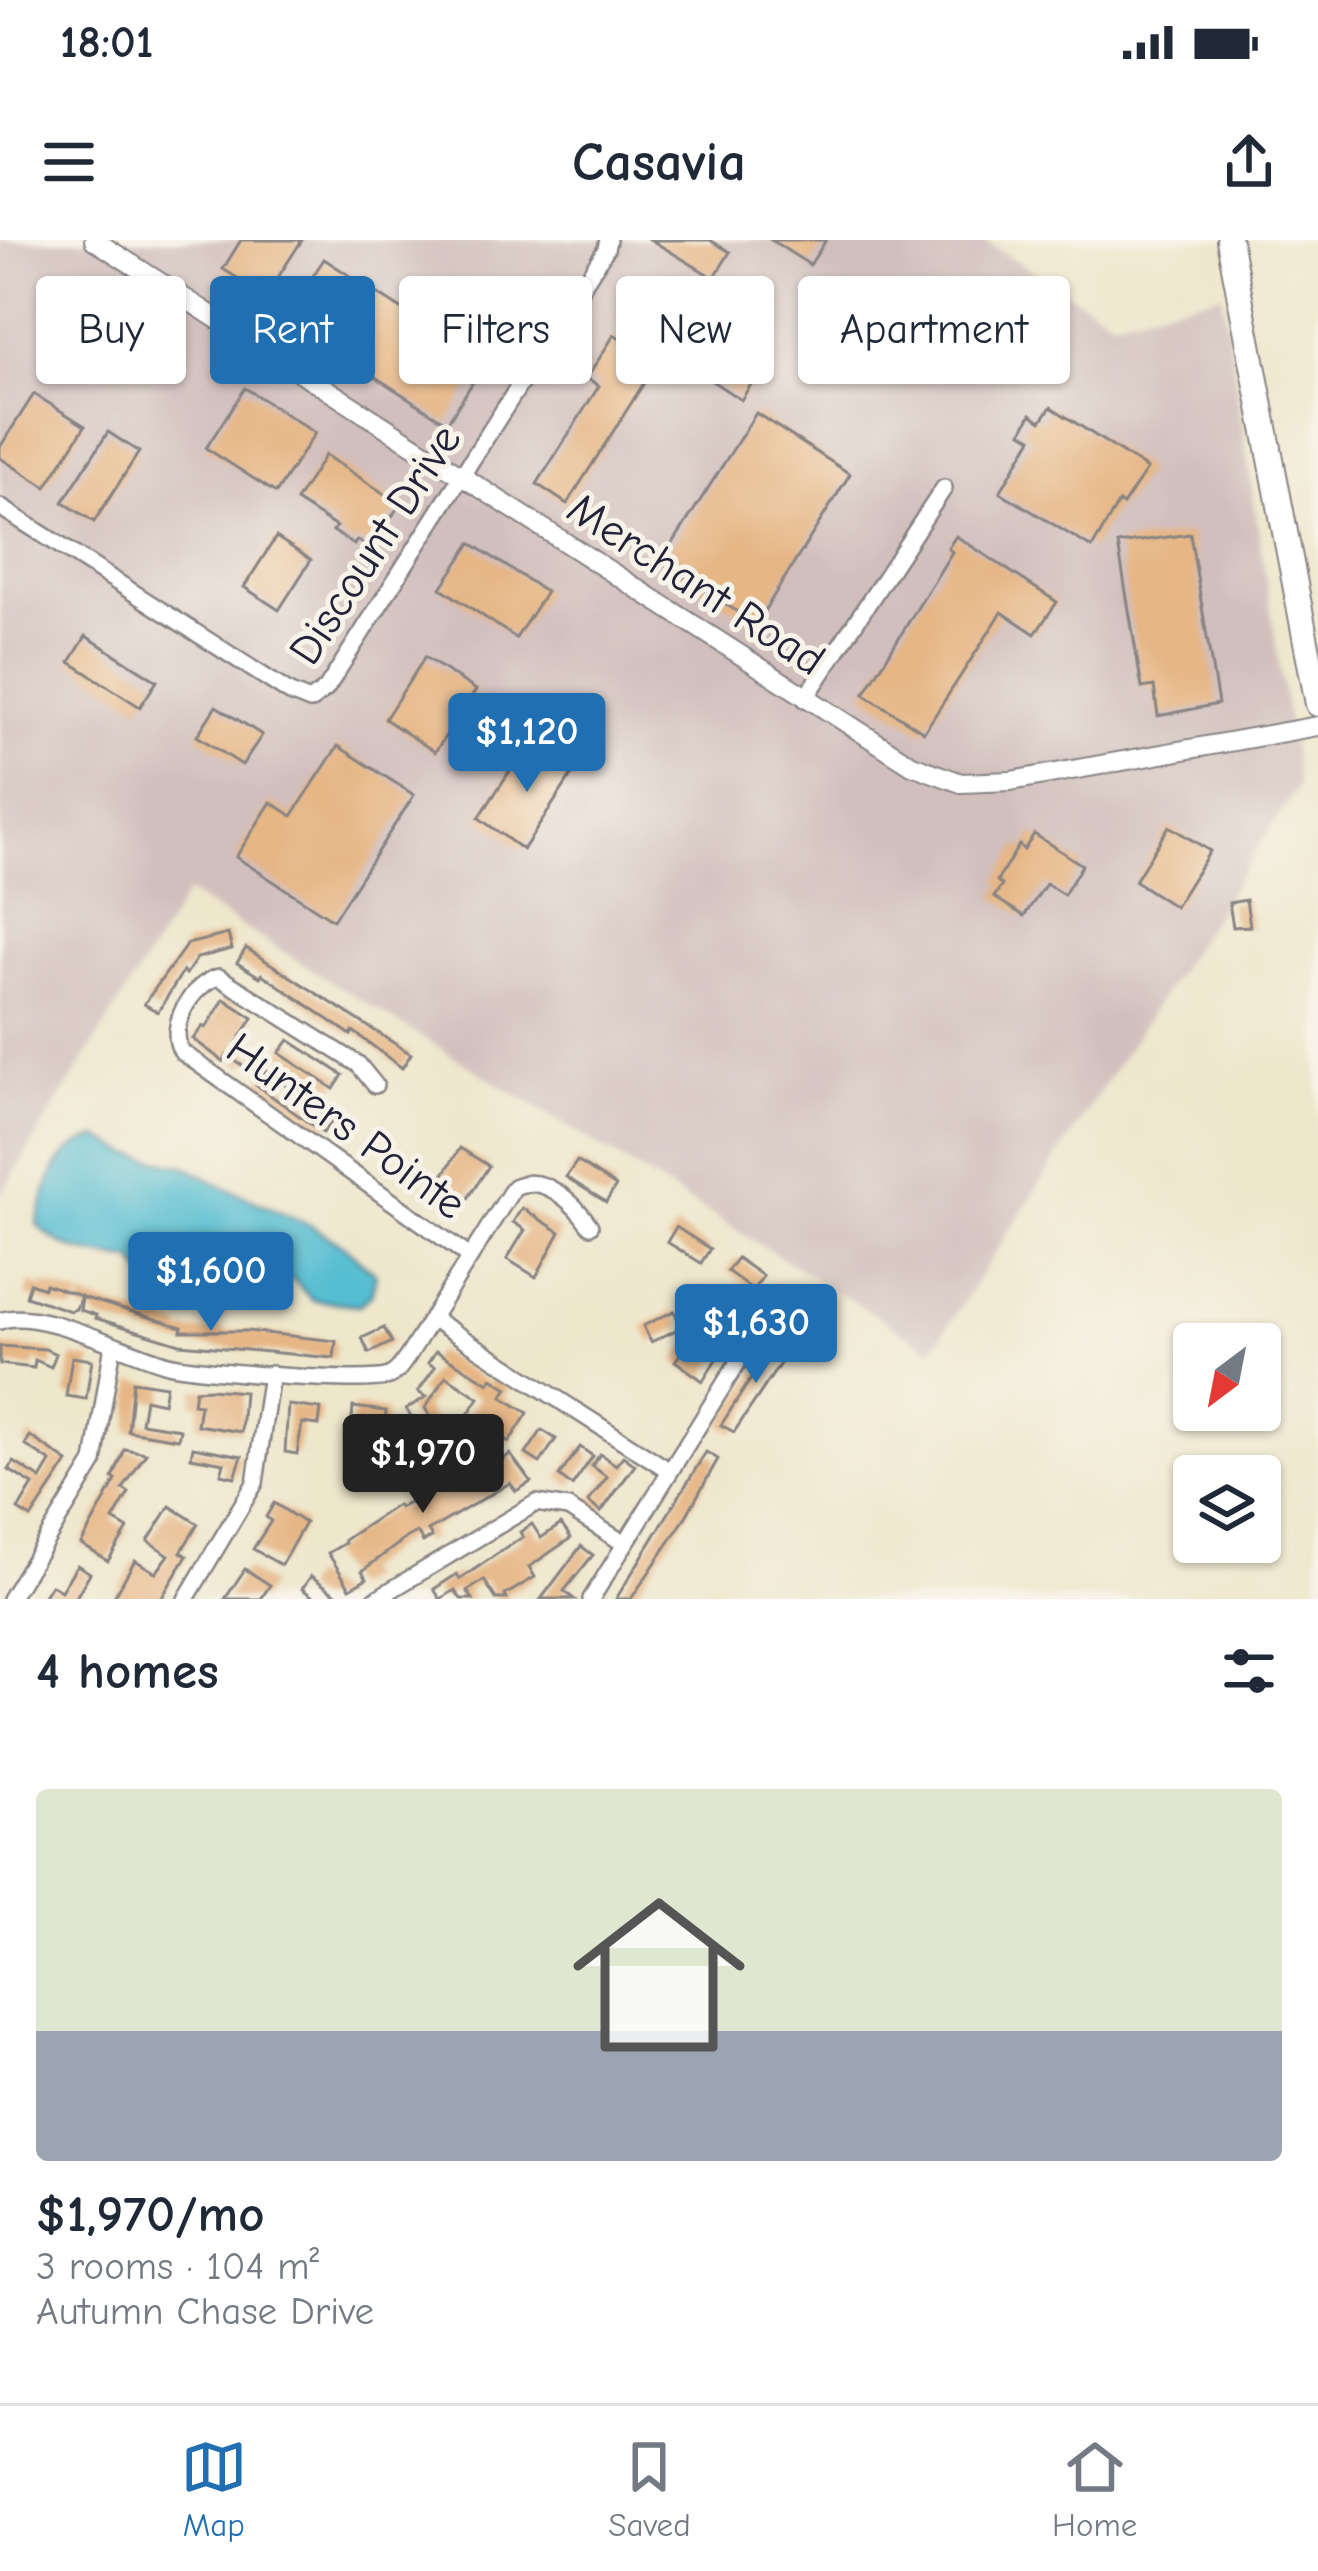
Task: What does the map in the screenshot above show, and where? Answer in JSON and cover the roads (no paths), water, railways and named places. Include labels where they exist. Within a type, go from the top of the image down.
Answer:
[{"type":"highway","points":[[1229,240],[1318,704]]},
{"type":"street","name":"Merchant Road","points":[[94,240],[912,765],[961,783],[1011,781],[1318,726]]},
{"type":"street","name":"Discount Drive","points":[[0,507],[290,693],[310,701],[326,689],[607,249],[608,240]]},
{"type":"street","points":[[805,699],[944,488]]},
{"type":"street","name":"Hunters Pointe","points":[[375,1085],[358,1064],[219,977],[200,986],[175,1028],[182,1052],[470,1258]]},
{"type":"street","points":[[0,1321],[27,1318],[170,1364],[271,1374],[390,1375],[433,1319],[509,1193],[521,1183],[537,1182],[549,1189],[579,1210],[590,1226]]},
{"type":"street","points":[[591,1599],[746,1349],[743,1320],[726,1304],[706,1298]]},
{"type":"street","points":[[433,1319],[670,1472]]},
{"type":"street","points":[[10,1599],[94,1462],[113,1345]]},
{"type":"street","points":[[186,1599],[255,1483],[271,1374]]},
{"type":"street","points":[[376,1599],[536,1503],[568,1508],[625,1544]]},
{"type":"water","points":[[100,1138],[130,1154],[188,1167],[310,1225],[343,1245],[376,1275],[371,1295],[359,1305],[312,1300],[292,1278],[168,1263],[145,1276],[134,1261],[58,1242],[37,1224],[49,1183],[72,1149]]}]
